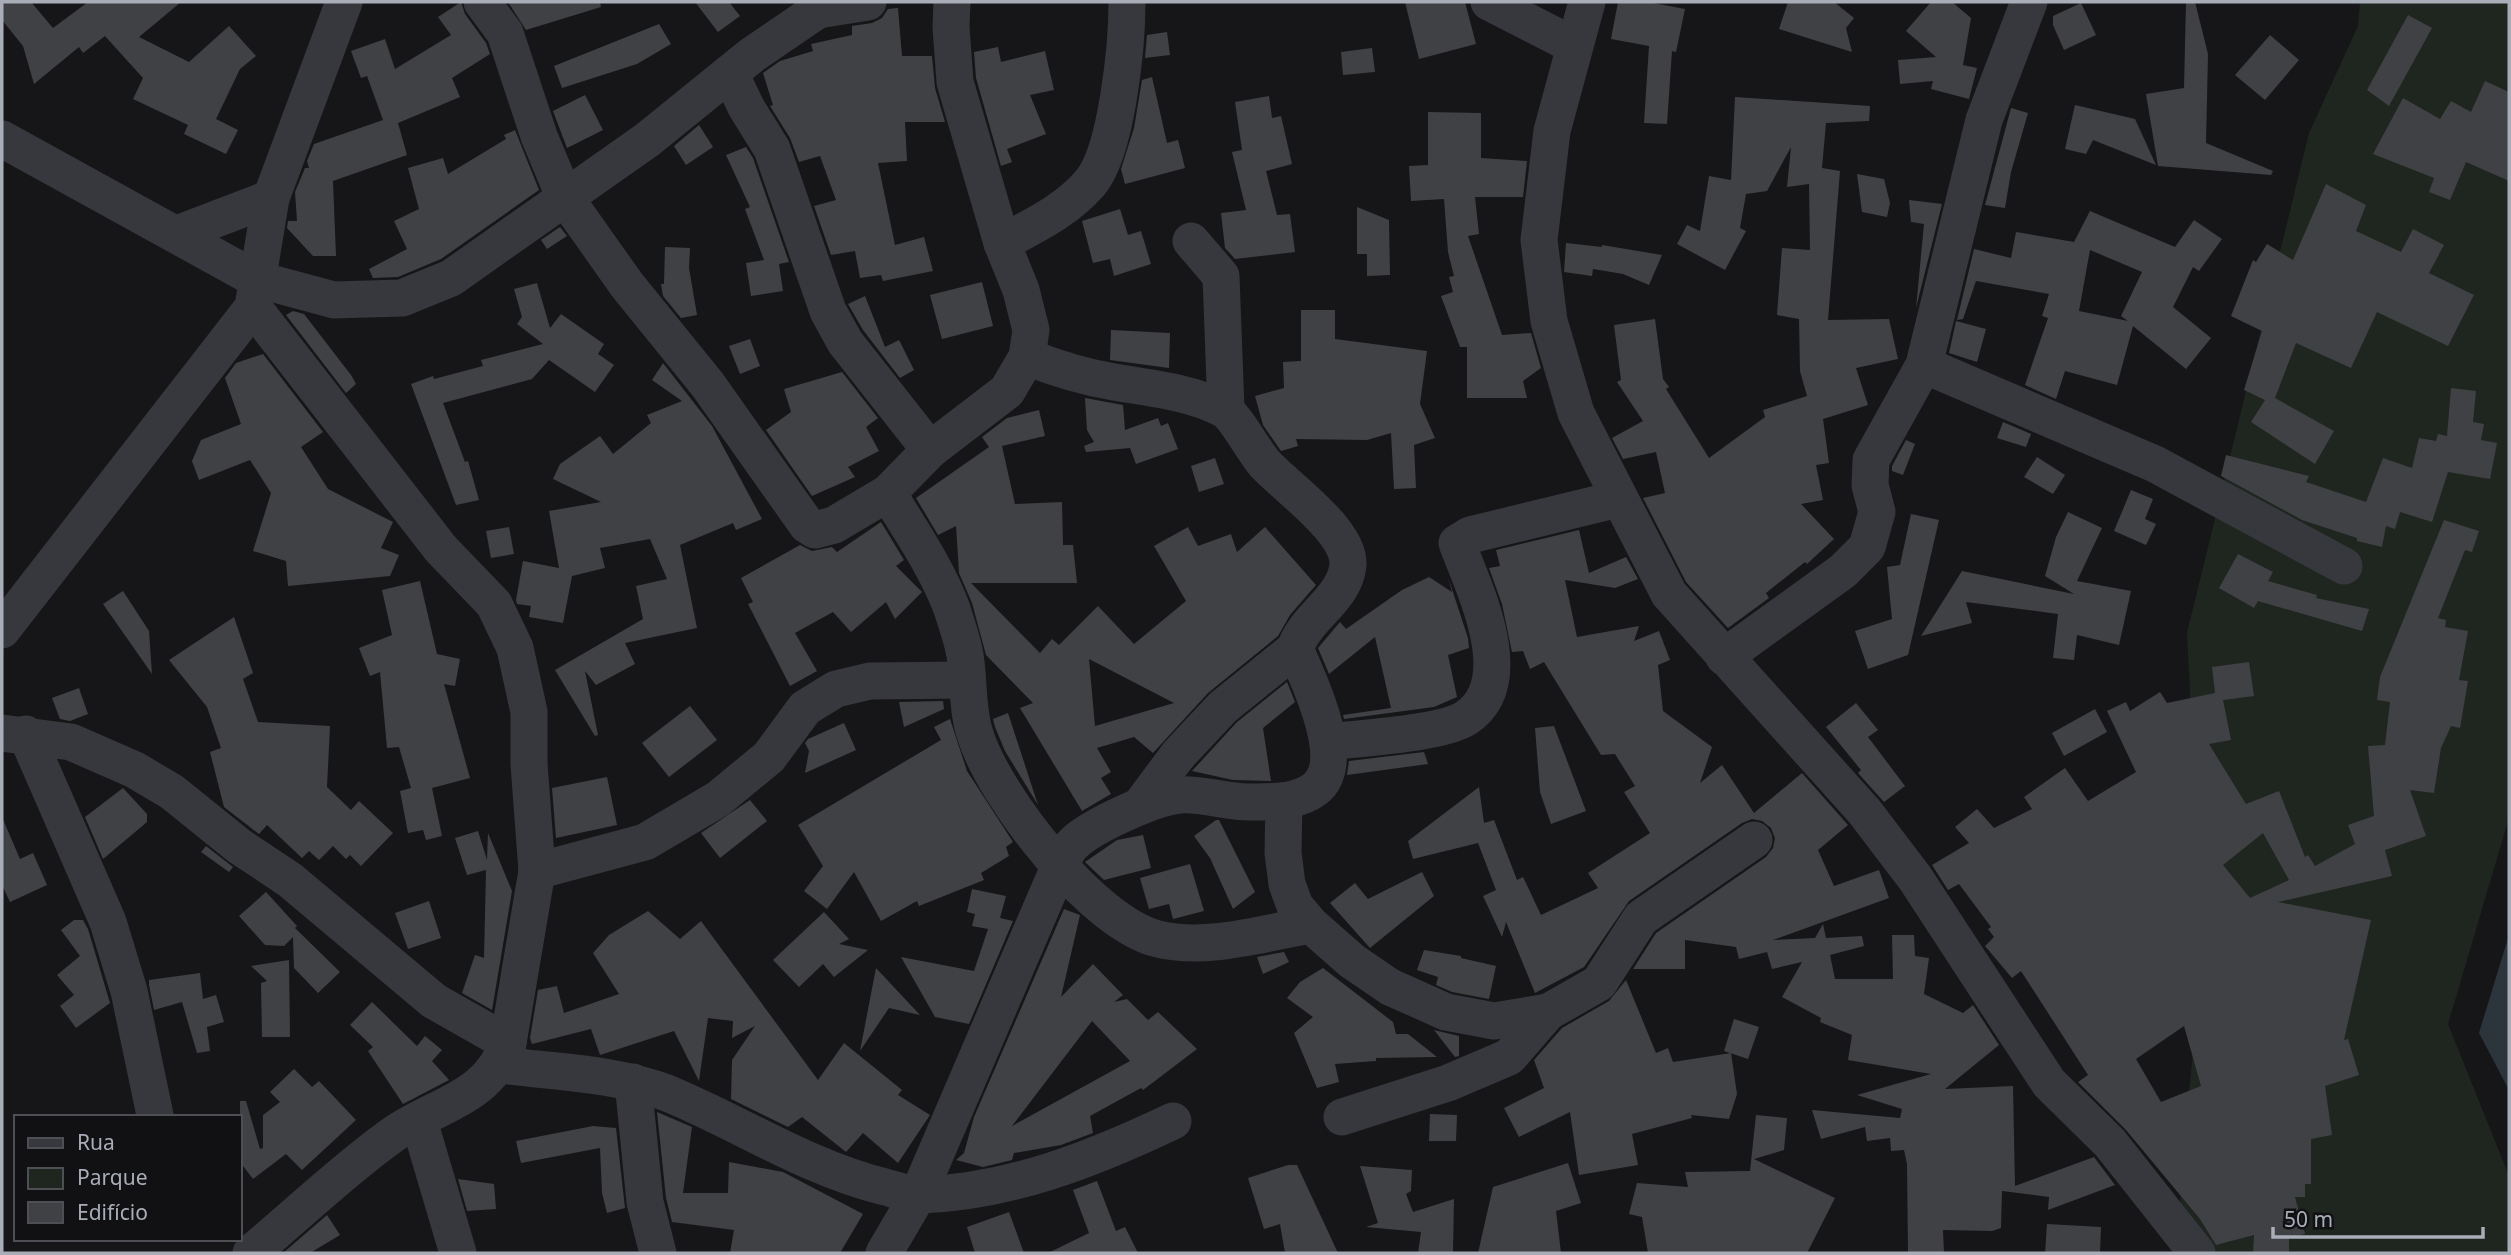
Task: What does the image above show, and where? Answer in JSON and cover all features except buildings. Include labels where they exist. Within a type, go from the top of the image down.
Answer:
[{"type":"street","points":[[2,630],[254,293],[271,198],[344,2]]},
{"type":"street","points":[[482,2],[505,33],[539,136],[564,196],[628,285],[708,385],[807,525],[815,530],[834,525],[888,493],[930,450],[1007,391],[1027,357],[1031,330],[1021,290],[1002,243],[955,82],[952,2]]},
{"type":"street","points":[[254,293],[334,300],[402,298],[451,278],[647,140],[815,6],[868,2]]},
{"type":"street","points":[[1002,243],[1066,207],[1092,181],[1109,145],[1125,48],[1127,2]]},
{"type":"street","points":[[1489,2],[1573,45]]},
{"type":"street","points":[[1587,2],[1573,45],[1552,131],[1539,240],[1549,321],[1576,413],[1669,594],[1771,712],[1807,745],[1864,811],[1915,878],[2049,1083],[2110,1143],[2197,1253]]},
{"type":"street","points":[[1724,657],[1843,571],[1867,547],[1877,512],[1870,485],[1871,460],[1924,365],[1984,121],[2029,2]]},
{"type":"street","points":[[730,72],[746,107],[772,149],[828,311],[845,342],[930,450]]},
{"type":"street","points":[[2,139],[177,234],[254,293],[441,548],[494,604],[515,648],[530,712],[529,764],[537,870],[504,1054],[453,1105],[392,1135],[251,1253]]},
{"type":"street","points":[[177,234],[271,198]]},
{"type":"street","points":[[884,1253],[918,1195],[1059,867],[1073,844],[1140,806],[1180,795],[1245,802],[1284,801],[1303,796],[1317,788],[1327,774],[1328,742],[1295,649],[1298,638],[1344,581],[1348,554],[1332,528],[1252,449],[1226,410],[1221,276],[1191,242]]},
{"type":"street","points":[[1027,357],[1057,369],[1145,386],[1226,410]]},
{"type":"street","points":[[1924,365],[1983,388],[2092,439],[2155,464],[2344,566]]},
{"type":"street","points":[[888,493],[927,558],[951,607],[965,651],[966,680],[974,733],[989,768],[1018,814],[1059,867],[1130,929],[1159,940],[1198,943],[1311,925]]},
{"type":"street","points":[[1328,742],[1443,726],[1465,719],[1489,690],[1492,668],[1489,635],[1457,543],[1469,535],[1618,499]]},
{"type":"street","points":[[1140,806],[1178,755],[1223,707],[1295,649]]},
{"type":"street","points":[[537,870],[645,842],[718,799],[769,757],[805,708],[836,689],[870,681],[966,680]]},
{"type":"street","points":[[14,734],[71,742],[135,770],[172,792],[239,846],[290,880],[434,1001],[504,1054],[633,1082],[667,1094],[816,1164],[861,1181],[918,1195],[1041,1176],[1112,1150],[1173,1121]]},
{"type":"street","points":[[14,734],[108,922],[128,991],[155,1115]]},
{"type":"street","points":[[1284,801],[1283,853],[1287,884],[1295,906],[1311,925],[1352,961],[1390,988],[1446,1012],[1494,1021],[1548,1012],[1599,983],[1641,918],[1754,840]]},
{"type":"street","points":[[1342,1117],[1448,1083],[1510,1057],[1548,1012]]},
{"type":"street","points":[[633,1082],[645,1202],[658,1253]]},
{"type":"street","points":[[419,1121],[458,1253]]},
{"type":"green space","points":[[2360,2],[2509,2],[2509,818],[2448,1024],[2509,1176],[2509,1253],[2178,1253],[2182,1164],[2203,951],[2187,633],[2309,133],[2358,26]]},
{"type":"shaded area","points":[[2509,935],[2509,1090],[2479,1033]]}]
